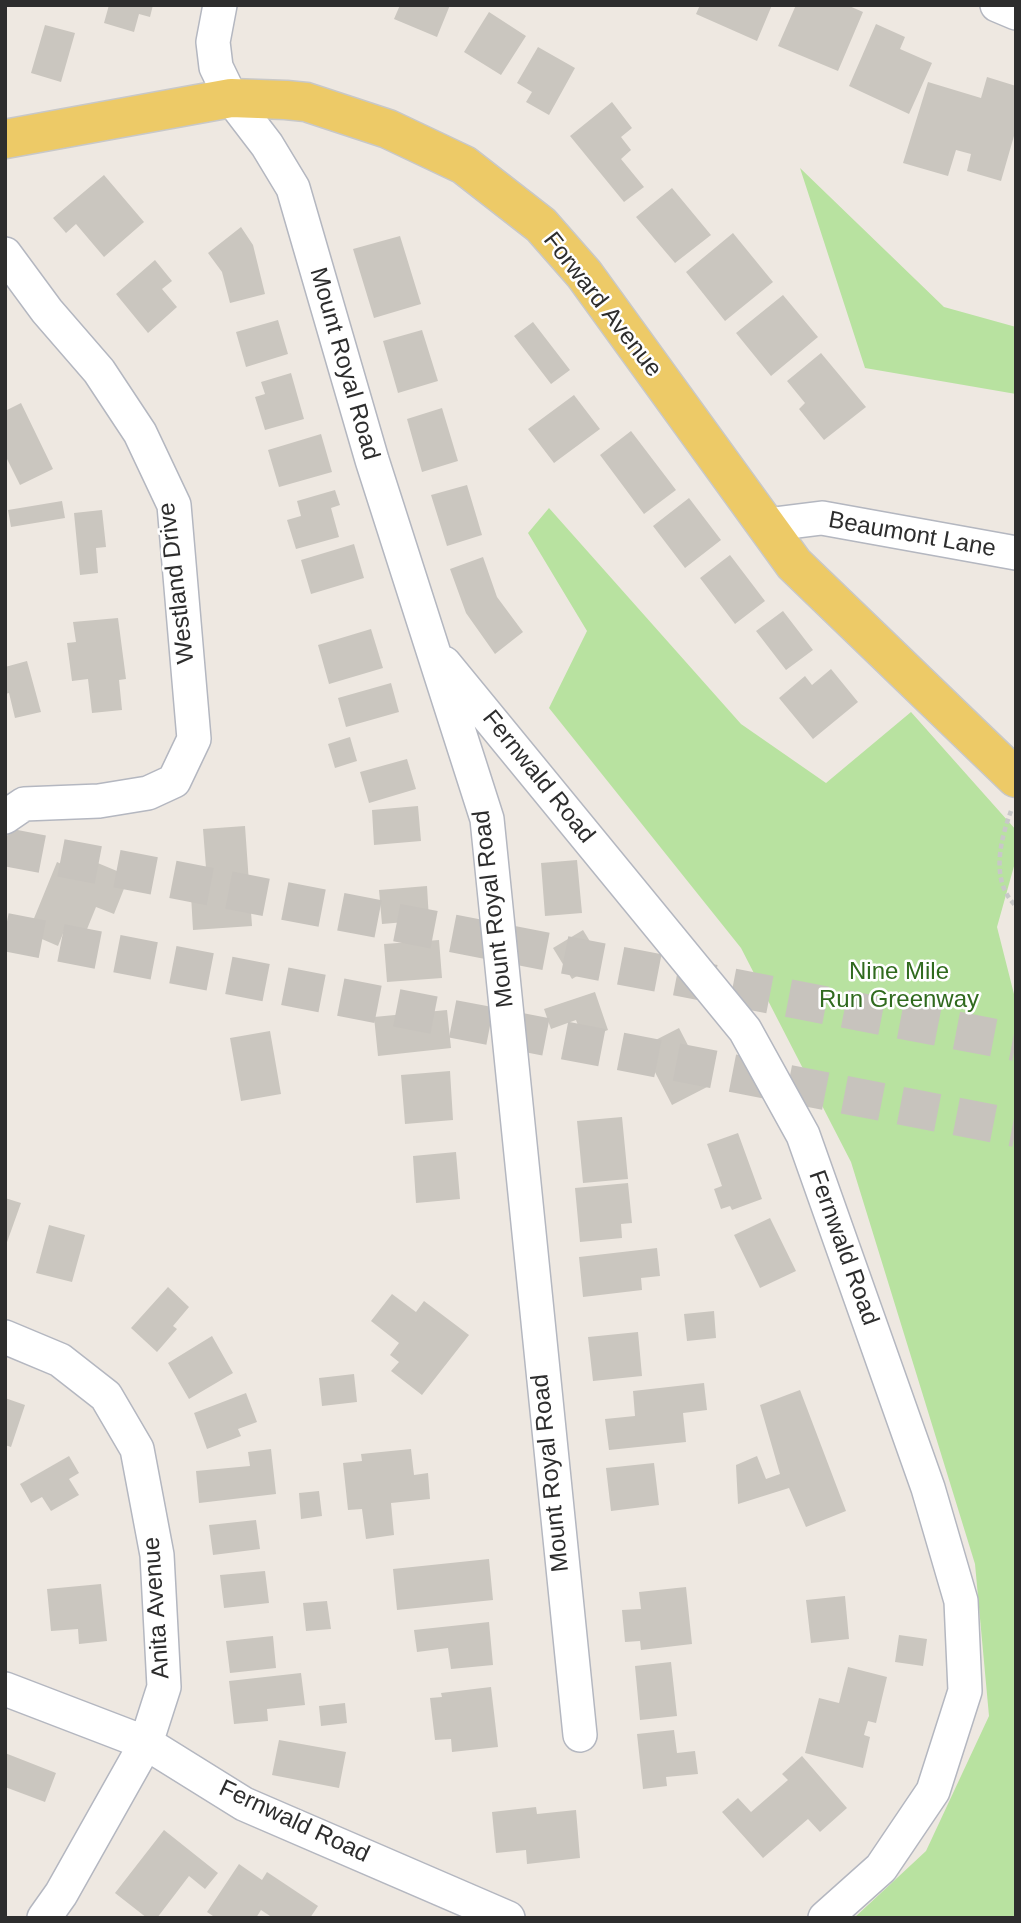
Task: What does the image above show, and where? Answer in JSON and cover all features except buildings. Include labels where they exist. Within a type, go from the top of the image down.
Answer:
[{"type":"main road","name":"Forward Avenue","points":[[5,139],[231,97],[306,103],[388,129],[464,165],[541,225],[584,274],[794,564],[1014,792]]},
{"type":"street","name":"Mount Royal Road","points":[[220,5],[213,42],[216,67],[231,97],[267,145],[293,188],[372,460],[487,819],[580,1735]]},
{"type":"street","points":[[997,5],[1016,13]]},
{"type":"street","name":"Westland Drive","points":[[5,254],[47,311],[99,371],[140,433],[174,505],[194,739],[174,781],[148,793],[99,801],[24,804],[5,817]]},
{"type":"street","name":"Beaumont Lane","points":[[766,526],[822,518],[1016,553]]},
{"type":"street","name":"Fernwald Road","points":[[432,648],[745,1030],[803,1135],[928,1488],[961,1601],[965,1691],[933,1791],[881,1868],[825,1918]]},
{"type":"street","name":"Anita Avenue","points":[[5,1337],[60,1360],[106,1396],[137,1449],[157,1555],[164,1687],[146,1743],[61,1895],[44,1918]]},
{"type":"street","name":"Fernwald Road","points":[[5,1689],[146,1743],[244,1804],[508,1918]]},
{"type":"path","points":[[1014,792],[998,861],[1003,883],[1016,906]]},
{"type":"green space","points":[[800,168],[944,307],[1016,327],[1016,394],[865,368]]},
{"type":"green space","name":"Nine Mile Run Greenway","points":[[549,508],[741,724],[826,783],[911,712],[1016,830],[1016,859],[997,927],[1016,1002],[1016,1918],[854,1918],[926,1851],[989,1716],[975,1564],[851,1162],[741,948],[549,708],[587,631],[528,533]]},
{"type":"tunnel","points":[[5,847],[1016,1042]]},
{"type":"tunnel","points":[[5,932],[1016,1128]]}]
